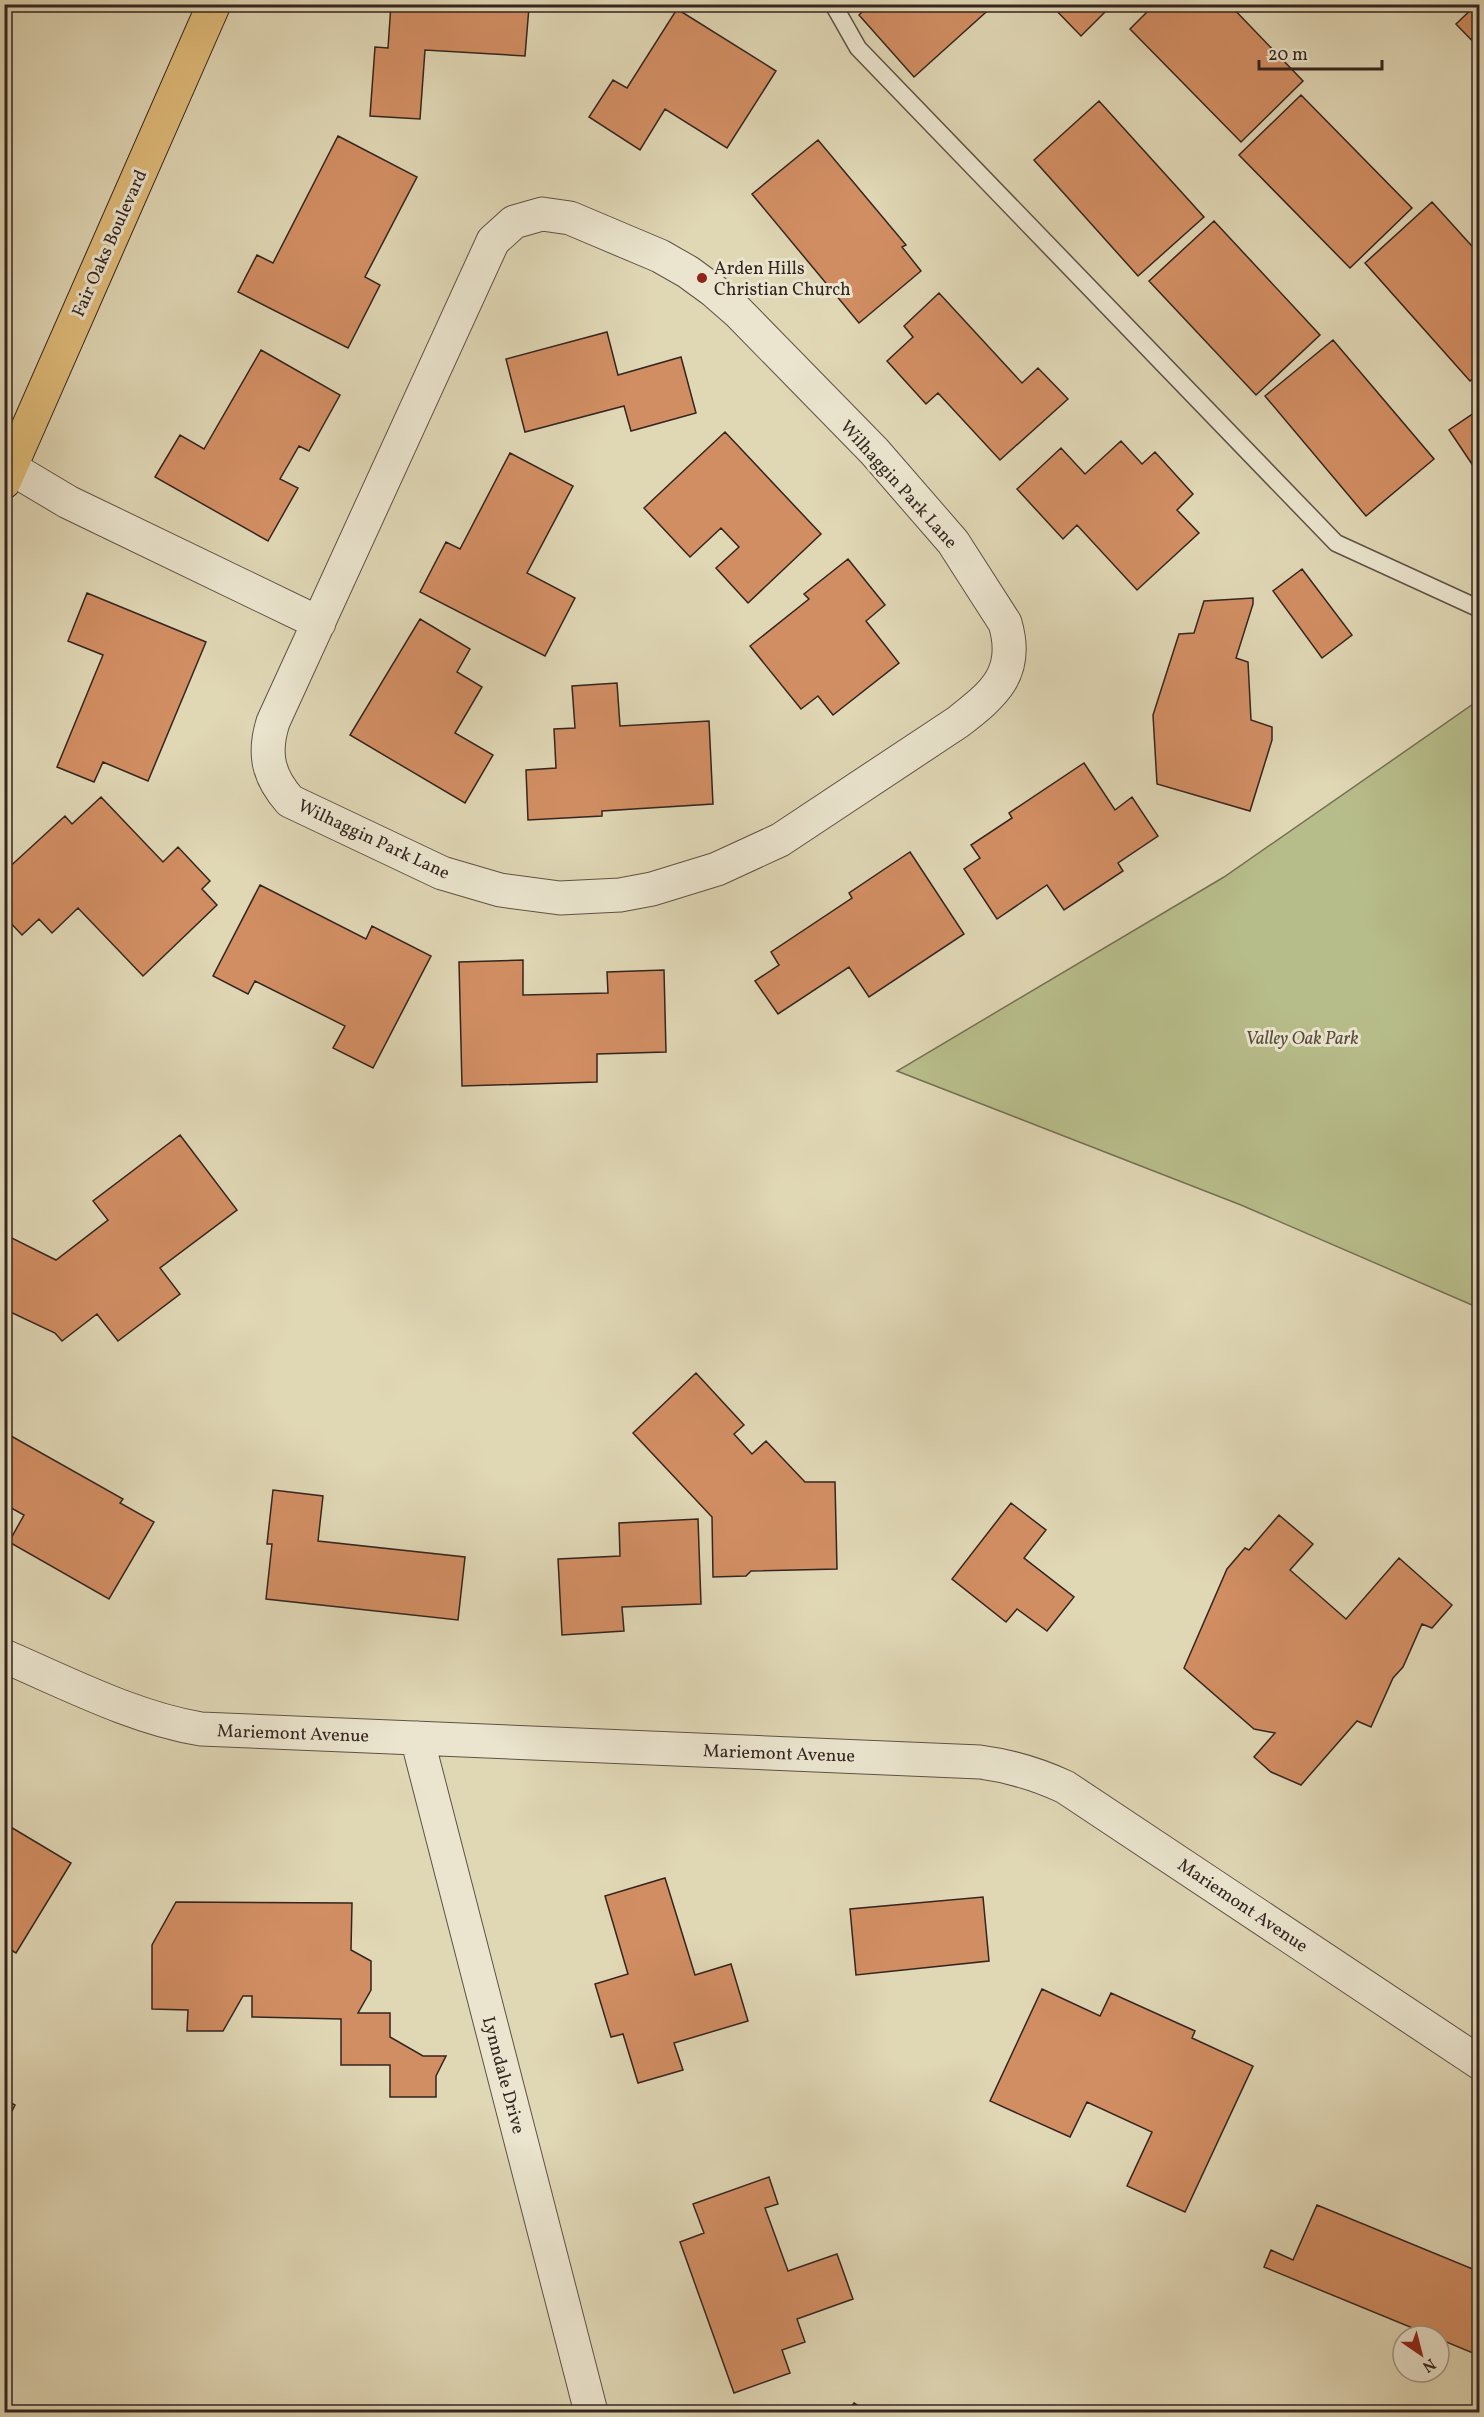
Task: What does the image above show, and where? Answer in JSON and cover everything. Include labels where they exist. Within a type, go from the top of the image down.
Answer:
[{"type":"main road","name":"Fair Oaks Boulevard","points":[[8,475],[214,4]]},
{"type":"street","name":"Wilhaggin Park Lane","points":[[542,214],[570,218],[660,256],[697,278],[738,312],[874,452],[953,542],[1005,623],[1010,651],[1003,679],[985,700],[958,722],[780,840],[717,869],[651,889],[620,895],[560,898],[500,890],[442,873],[290,801],[281,790],[268,765],[268,738],[273,722],[319,623],[493,241],[514,222],[542,214]]},
{"type":"street","points":[[8,475],[319,623]]},
{"type":"street","name":"Mariemont Avenue","points":[[4,1656],[173,1725],[201,1729],[980,1762],[1009,1766],[1038,1774],[1065,1787],[1479,2063]]},
{"type":"street","name":"Lynndale Drive","points":[[417,1738],[591,2412]]},
{"type":"lane","points":[[833,4],[858,48],[1336,543],[1479,609]]},
{"type":"green space","name":"Valley Oak Park","points":[[1479,700],[1479,1308],[1241,1205],[897,1071],[1224,877]]},
{"type":"building","points":[[391,4],[489,4],[529,7],[525,56],[425,50],[420,119],[370,116],[375,47],[388,48]]},
{"type":"building","points":[[870,4],[995,4],[914,77],[859,15]]},
{"type":"building","points":[[1050,4],[1113,4],[1081,36]]},
{"type":"building","points":[[1155,4],[1229,4],[1303,81],[1241,142],[1130,29]]},
{"type":"building","points":[[1477,4],[1480,4],[1480,49],[1456,24]]},
{"type":"building","points":[[677,9],[776,71],[727,148],[665,109],[640,150],[589,117],[613,80],[627,88]]},
{"type":"building","points":[[1301,95],[1412,208],[1350,268],[1239,155]]},
{"type":"building","points":[[1099,101],[1204,217],[1138,276],[1034,160]]},
{"type":"building","points":[[338,136],[417,177],[365,277],[380,285],[348,348],[238,292],[257,255],[273,263]]},
{"type":"building","points":[[818,140],[906,245],[902,247],[921,271],[859,323],[752,194]]},
{"type":"building","points":[[1432,202],[1480,255],[1480,373],[1470,381],[1365,263]]},
{"type":"building","points":[[1214,221],[1320,335],[1256,395],[1149,281]]},
{"type":"building","points":[[939,293],[1022,383],[1038,368],[1068,399],[1000,460],[938,393],[926,404],[887,361],[913,337],[904,326]]},
{"type":"building","points":[[607,332],[618,375],[681,357],[696,413],[631,431],[624,406],[525,432],[506,359]]},
{"type":"building","points":[[1333,340],[1434,459],[1366,516],[1265,396]]},
{"type":"building","points":[[261,350],[340,395],[309,451],[299,446],[280,479],[298,488],[268,541],[155,477],[180,435],[204,449]]},
{"type":"building","points":[[1480,409],[1480,476],[1449,430]]},
{"type":"building","points":[[725,432],[821,534],[748,603],[716,568],[739,547],[721,528],[690,557],[644,508]]},
{"type":"building","points":[[1121,441],[1142,464],[1155,452],[1193,494],[1177,510],[1199,533],[1137,590],[1077,525],[1063,539],[1017,489],[1061,448],[1085,474]]},
{"type":"building","points":[[510,453],[573,486],[527,573],[575,598],[545,656],[420,592],[446,542],[460,549]]},
{"type":"building","points":[[848,559],[885,605],[866,621],[899,663],[833,715],[818,696],[801,709],[750,646],[809,599],[804,594]]},
{"type":"building","points":[[1302,569],[1352,635],[1322,658],[1273,591]]},
{"type":"building","points":[[87,593],[206,642],[148,781],[103,762],[94,782],[57,767],[103,655],[68,641]]},
{"type":"building","points":[[1253,598],[1236,658],[1248,662],[1251,720],[1272,727],[1272,740],[1250,811],[1157,784],[1153,715],[1179,634],[1194,633],[1204,601]]},
{"type":"building","points":[[420,619],[470,649],[457,672],[482,687],[455,733],[493,755],[465,803],[350,735]]},
{"type":"building","points":[[617,683],[620,726],[709,721],[713,804],[602,811],[602,816],[528,820],[526,770],[556,768],[554,729],[575,728],[572,686]]},
{"type":"building","points":[[1084,763],[1115,810],[1132,797],[1158,836],[1118,863],[1123,871],[1064,910],[1047,885],[997,919],[964,869],[980,858],[971,845],[1012,818],[1009,813]]},
{"type":"building","points":[[101,797],[163,862],[178,847],[210,881],[202,889],[217,905],[143,976],[78,908],[52,933],[39,919],[22,935],[4,916],[4,872],[65,816],[72,824]]},
{"type":"building","points":[[910,852],[964,934],[869,997],[849,967],[778,1014],[755,981],[779,965],[771,952],[852,898],[849,893]]},
{"type":"building","points":[[260,885],[366,939],[372,926],[431,956],[373,1068],[333,1048],[345,1026],[255,981],[248,994],[213,976]]},
{"type":"building","points":[[523,960],[523,995],[608,993],[607,972],[664,970],[666,1052],[597,1054],[597,1082],[462,1086],[459,962]]},
{"type":"building","points":[[180,1135],[237,1210],[160,1268],[180,1294],[118,1341],[97,1314],[62,1341],[55,1333],[4,1309],[4,1241],[10,1237],[56,1260],[108,1220],[93,1201]]},
{"type":"building","points":[[696,1373],[744,1425],[734,1434],[752,1454],[766,1441],[805,1482],[835,1482],[837,1569],[751,1571],[746,1576],[713,1577],[712,1517],[633,1433]]},
{"type":"building","points":[[4,1432],[123,1499],[120,1503],[154,1522],[109,1599],[9,1542],[24,1515],[4,1504]]},
{"type":"building","points":[[273,1490],[323,1496],[318,1541],[465,1557],[458,1620],[266,1599],[272,1544],[267,1544]]},
{"type":"building","points":[[1011,1503],[1046,1530],[1024,1558],[1074,1597],[1047,1631],[1017,1609],[1006,1622],[952,1579]]},
{"type":"building","points":[[1279,1515],[1313,1544],[1290,1570],[1346,1619],[1399,1558],[1452,1605],[1432,1628],[1422,1624],[1403,1667],[1393,1678],[1371,1727],[1357,1721],[1301,1785],[1271,1772],[1254,1757],[1275,1733],[1254,1729],[1184,1668],[1227,1569],[1245,1548],[1249,1550]]},
{"type":"building","points":[[698,1519],[701,1604],[622,1607],[624,1631],[562,1635],[558,1559],[620,1556],[619,1523]]},
{"type":"building","points":[[4,1823],[71,1863],[16,1953],[4,1946]]},
{"type":"building","points":[[665,1878],[695,1975],[731,1964],[748,2021],[674,2043],[683,2070],[638,2083],[623,2034],[611,2037],[595,1984],[628,1974],[605,1896]]},
{"type":"building","points":[[983,1897],[989,1961],[856,1975],[850,1909]]},
{"type":"building","points":[[176,1902],[352,1903],[351,1950],[371,1961],[371,1990],[358,2013],[390,2013],[390,2037],[423,2056],[446,2056],[436,2076],[436,2097],[390,2097],[390,2065],[341,2065],[341,2019],[252,2017],[252,1996],[243,1996],[223,2031],[187,2031],[188,2010],[152,2009],[152,1945]]},
{"type":"building","points":[[1042,1989],[1100,2016],[1111,1993],[1195,2031],[1192,2038],[1253,2066],[1185,2212],[1127,2186],[1152,2132],[1087,2102],[1070,2137],[990,2101]]},
{"type":"building","points":[[4,2099],[15,2105],[4,2127]]},
{"type":"building","points":[[769,2177],[778,2204],[765,2208],[788,2271],[837,2254],[853,2299],[797,2319],[805,2342],[782,2350],[790,2373],[734,2393],[680,2242],[704,2233],[693,2204]]},
{"type":"building","points":[[1317,2205],[1480,2272],[1480,2356],[1451,2344],[1451,2324],[1403,2324],[1264,2267],[1271,2250],[1293,2260]]},
{"type":"building","points":[[854,2403],[868,2412],[847,2412]]},
{"type":"place","name":"Arden Hills Christian Church","points":[[702,278]]}]
